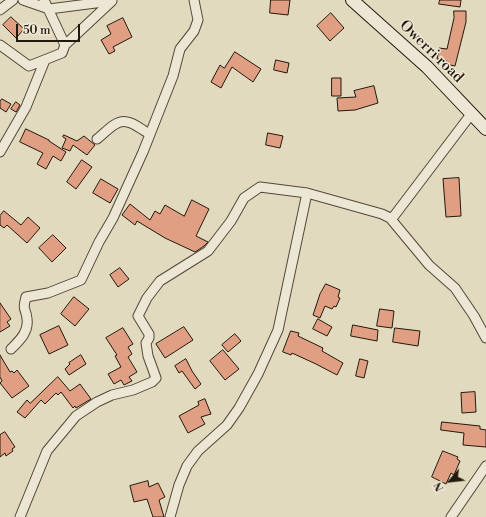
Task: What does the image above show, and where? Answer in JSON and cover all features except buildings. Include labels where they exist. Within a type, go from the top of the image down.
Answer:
[{"type":"main road","name":"Owerri road","points":[[352,0],[427,67],[472,113],[486,130]]},
{"type":"street","points":[[0,10],[13,0]]},
{"type":"street","points":[[23,0],[48,10],[114,1]]},
{"type":"street","points":[[44,0],[65,45]]},
{"type":"street","points":[[11,349],[25,335],[28,320],[23,307],[26,297],[48,293],[81,280],[99,242],[113,218],[150,134],[173,76],[180,49],[194,31],[198,20],[194,0]]},
{"type":"street","points":[[0,44],[29,66],[45,60],[62,53],[65,45],[114,1]]},
{"type":"street","points":[[0,152],[26,107],[45,60]]},
{"type":"street","points":[[390,218],[394,216],[472,113]]},
{"type":"street","points":[[97,139],[114,125],[127,121],[150,134]]},
{"type":"street","points":[[20,517],[47,451],[76,416],[97,402],[112,395],[133,390],[152,382],[156,378],[148,356],[146,344],[150,338],[149,334],[138,316],[147,298],[160,281],[208,251],[231,221],[244,198],[260,187],[307,194],[382,214],[390,218],[429,265],[455,288],[474,316],[486,338]]},
{"type":"street","points":[[170,517],[179,485],[187,466],[198,451],[227,425],[240,408],[258,374],[278,330],[307,194]]},
{"type":"street","points":[[451,517],[486,466]]}]
